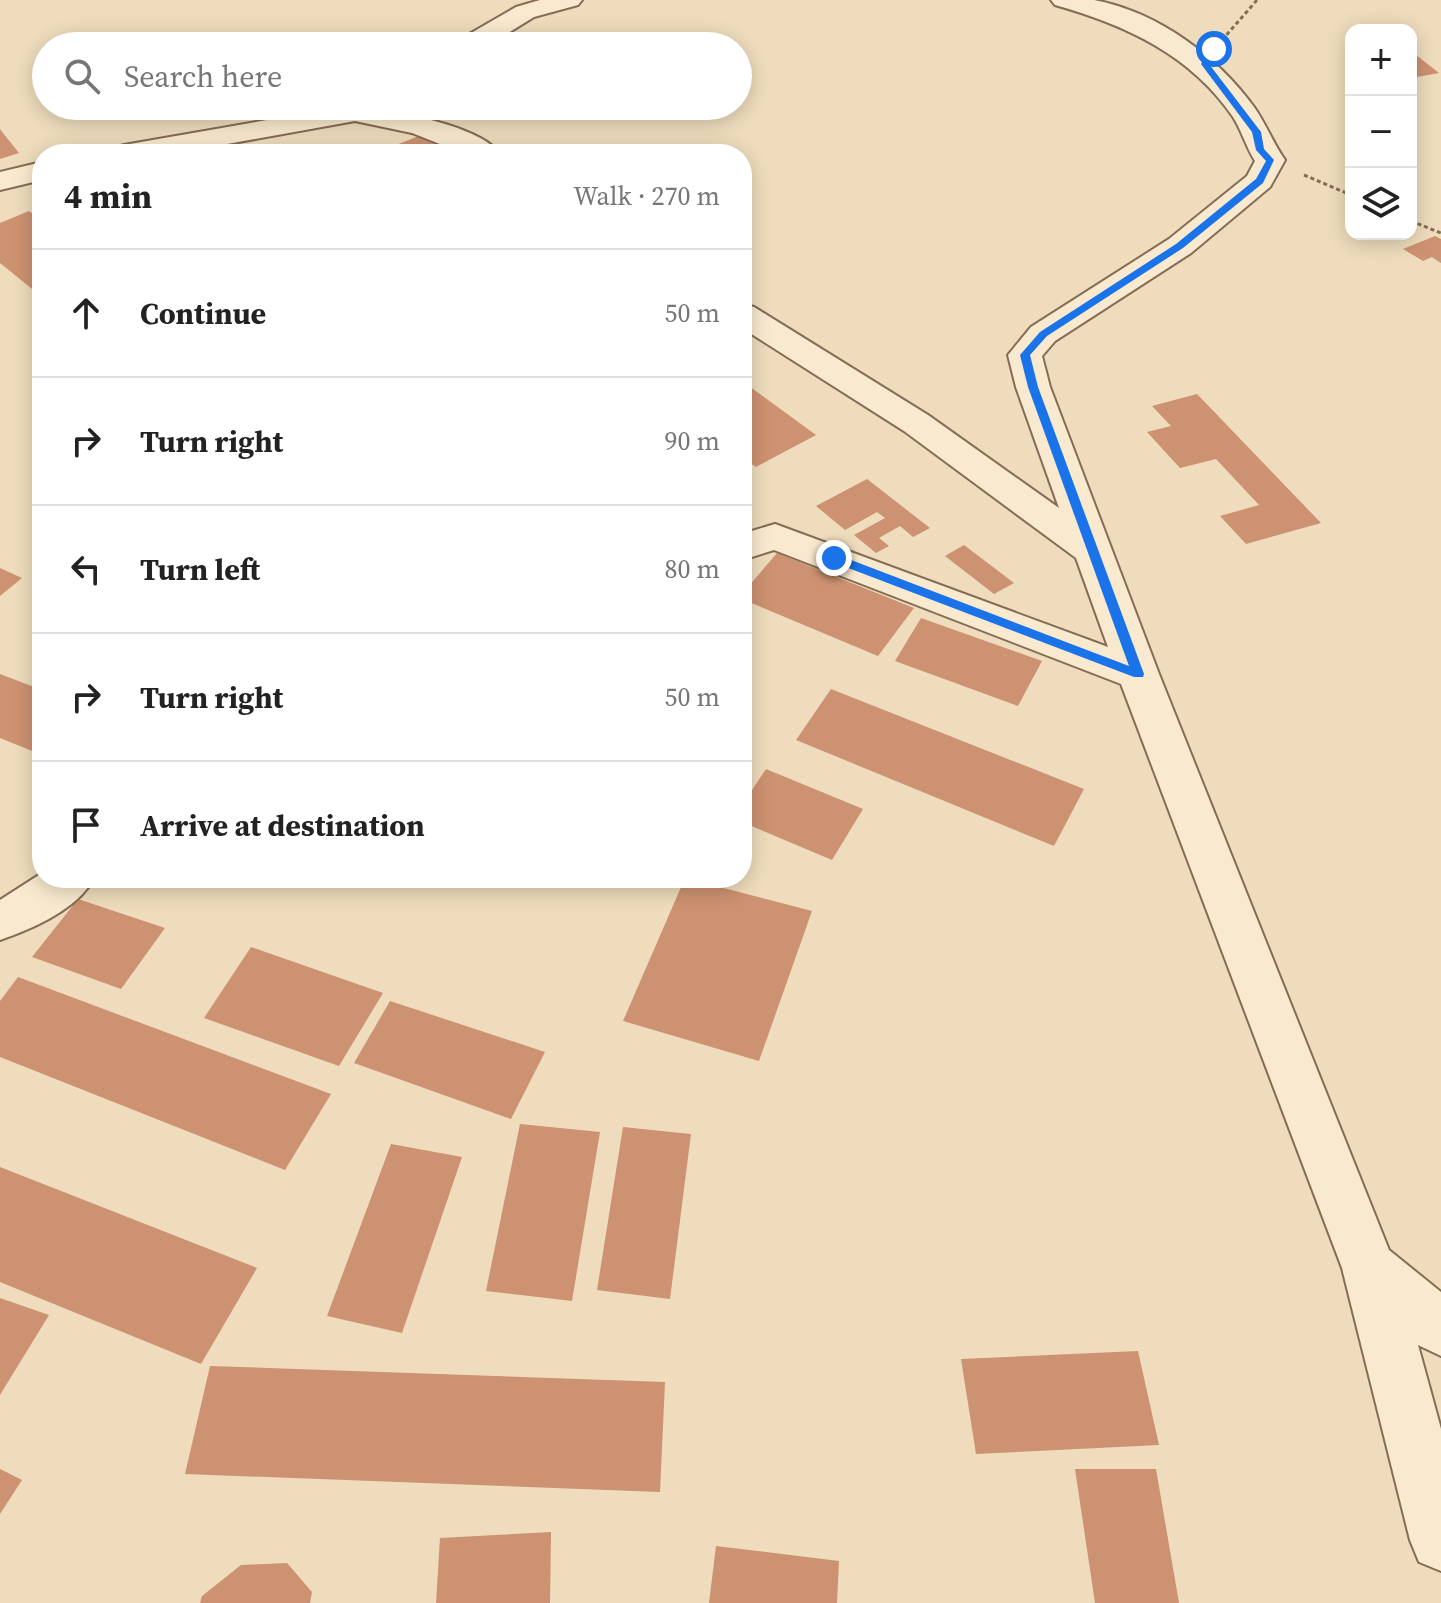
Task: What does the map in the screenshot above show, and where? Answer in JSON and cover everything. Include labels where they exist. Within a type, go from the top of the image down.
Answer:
[{"type":"street","points":[[491,32],[525,12],[569,0]]},
{"type":"street","points":[[1064,0],[1104,10],[1160,37],[1205,64],[1256,132],[1260,150],[1270,160],[1260,181],[1180,246],[1043,334],[1025,355],[1033,387],[1138,674],[1369,1268],[1441,1540]]},
{"type":"street","points":[[177,144],[305,120]]},
{"type":"street","points":[[401,120],[470,144]]},
{"type":"street","points":[[0,181],[32,173]]},
{"type":"street","points":[[752,320],[916,423],[1094,552]]},
{"type":"street","points":[[752,544],[775,537],[1138,674]]},
{"type":"street","points":[[0,921],[56,888]]},
{"type":"street","points":[[1369,1268],[1441,1328]]},
{"type":"path","points":[[1205,64],[1214,49],[1257,0]]},
{"type":"path","points":[[1270,160],[1345,192]]},
{"type":"path","points":[[1417,223],[1441,233]]},
{"type":"building","points":[[1417,56],[1439,73],[1417,77]]},
{"type":"building","points":[[0,129],[3,133],[19,153],[0,159]]},
{"type":"building","points":[[429,132],[446,144],[399,144]]},
{"type":"building","points":[[29,211],[32,213],[32,289],[0,263],[0,223]]},
{"type":"building","points":[[1435,236],[1441,239],[1441,263],[1432,257],[1423,261],[1403,249]]},
{"type":"building","points":[[752,388],[816,435],[756,467],[752,464]]},
{"type":"building","points":[[1197,394],[1321,523],[1246,544],[1220,516],[1259,505],[1216,459],[1180,468],[1147,432],[1171,426],[1152,406]]},
{"type":"building","points":[[867,479],[930,528],[913,537],[900,526],[879,538],[889,546],[876,553],[854,535],[885,518],[877,512],[845,530],[816,506]]},
{"type":"building","points":[[964,545],[1014,583],[994,594],[945,556]]},
{"type":"building","points":[[777,553],[914,608],[878,656],[752,603],[752,582]]},
{"type":"building","points":[[0,568],[22,578],[0,596]]},
{"type":"building","points":[[921,618],[1042,661],[1018,706],[895,661]]},
{"type":"building","points":[[0,674],[32,686],[32,751],[0,738]]},
{"type":"building","points":[[831,689],[1084,789],[1054,846],[796,740]]},
{"type":"building","points":[[766,769],[863,809],[832,860],[752,826],[752,790]]},
{"type":"building","points":[[681,888],[723,888],[812,911],[759,1061],[623,1021]]},
{"type":"building","points":[[78,899],[165,928],[121,989],[32,957]]},
{"type":"building","points":[[251,947],[383,993],[339,1066],[204,1018]]},
{"type":"building","points":[[18,977],[331,1094],[285,1170],[0,1057],[0,1001]]},
{"type":"building","points":[[390,1001],[545,1052],[511,1119],[354,1063]]},
{"type":"building","points":[[520,1124],[600,1132],[572,1301],[486,1291]]},
{"type":"building","points":[[623,1127],[691,1134],[670,1299],[597,1290]]},
{"type":"building","points":[[391,1144],[462,1157],[402,1333],[327,1316]]},
{"type":"building","points":[[0,1167],[257,1268],[201,1364],[0,1282]]},
{"type":"building","points":[[0,1298],[49,1315],[0,1395]]},
{"type":"building","points":[[1138,1351],[1159,1445],[976,1454],[961,1359]]},
{"type":"building","points":[[210,1366],[665,1382],[660,1492],[185,1474]]},
{"type":"building","points":[[0,1469],[22,1480],[0,1514]]},
{"type":"building","points":[[1075,1469],[1156,1469],[1179,1603],[1095,1603]]},
{"type":"building","points":[[551,1532],[550,1603],[436,1603],[440,1538]]},
{"type":"building","points":[[716,1546],[839,1561],[837,1603],[709,1603]]},
{"type":"building","points":[[287,1563],[312,1592],[310,1603],[200,1603],[202,1596],[241,1565]]},
{"type":"route","points":[[834,558],[1138,674],[1033,387],[1025,355],[1043,334],[1180,246],[1260,181],[1270,160],[1260,150],[1256,132],[1205,64],[1214,49]]}]
